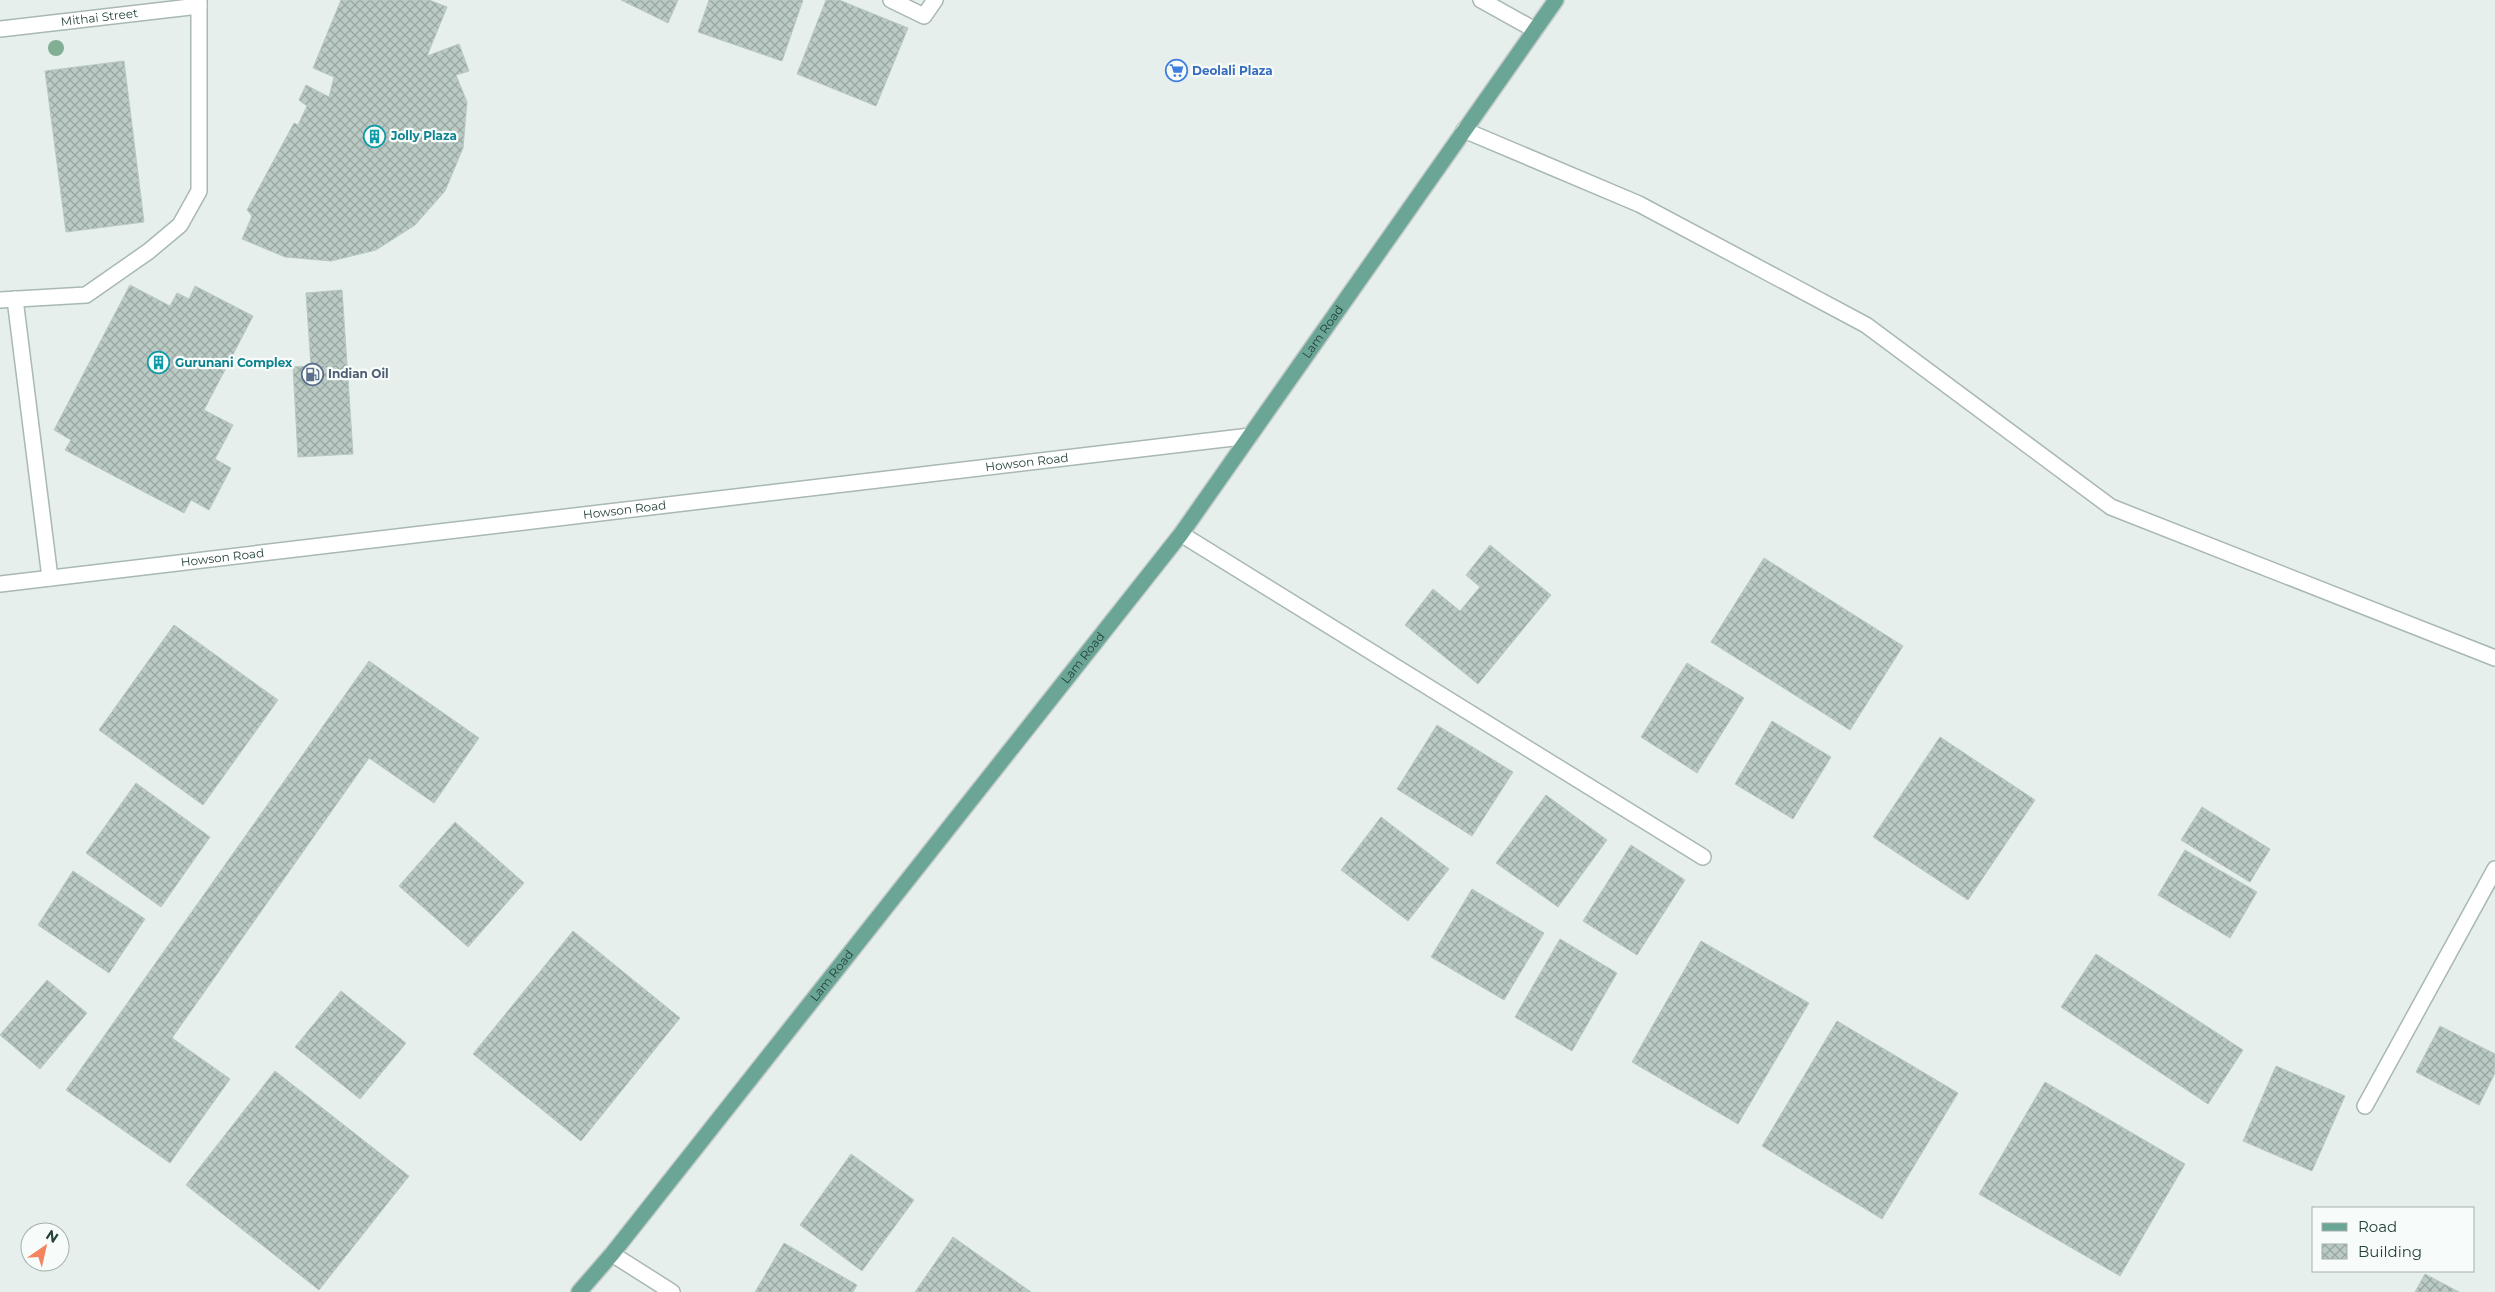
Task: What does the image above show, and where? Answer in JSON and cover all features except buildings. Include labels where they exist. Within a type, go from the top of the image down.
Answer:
[{"type":"main road","name":"Lam Road","points":[[579,1292],[612,1254],[1181,534],[1556,0]]},
{"type":"street","points":[[891,0],[924,16],[935,0]]},
{"type":"street","points":[[1481,0],[1535,30]]},
{"type":"street","points":[[0,300],[86,295],[148,251],[180,225],[199,191],[199,3]]},
{"type":"street","name":"Mithai Street","points":[[0,29],[199,3]]},
{"type":"street","points":[[1464,130],[1639,204],[1866,325],[2111,506],[2495,658]]},
{"type":"street","points":[[15,298],[50,578]]},
{"type":"street","name":"Howson Road","points":[[0,584],[1250,436]]},
{"type":"street","points":[[1181,534],[1703,857]]},
{"type":"street","points":[[2365,1106],[2495,869]]},
{"type":"street","points":[[612,1254],[672,1292]]},
{"type":"place","name":"Deolali Plaza","points":[[1176,71]]},
{"type":"place","name":"Jolly Plaza","points":[[375,136]]},
{"type":"place","name":"Gurunani Complex","points":[[159,363]]},
{"type":"place","name":"Indian Oil","points":[[312,374]]}]
